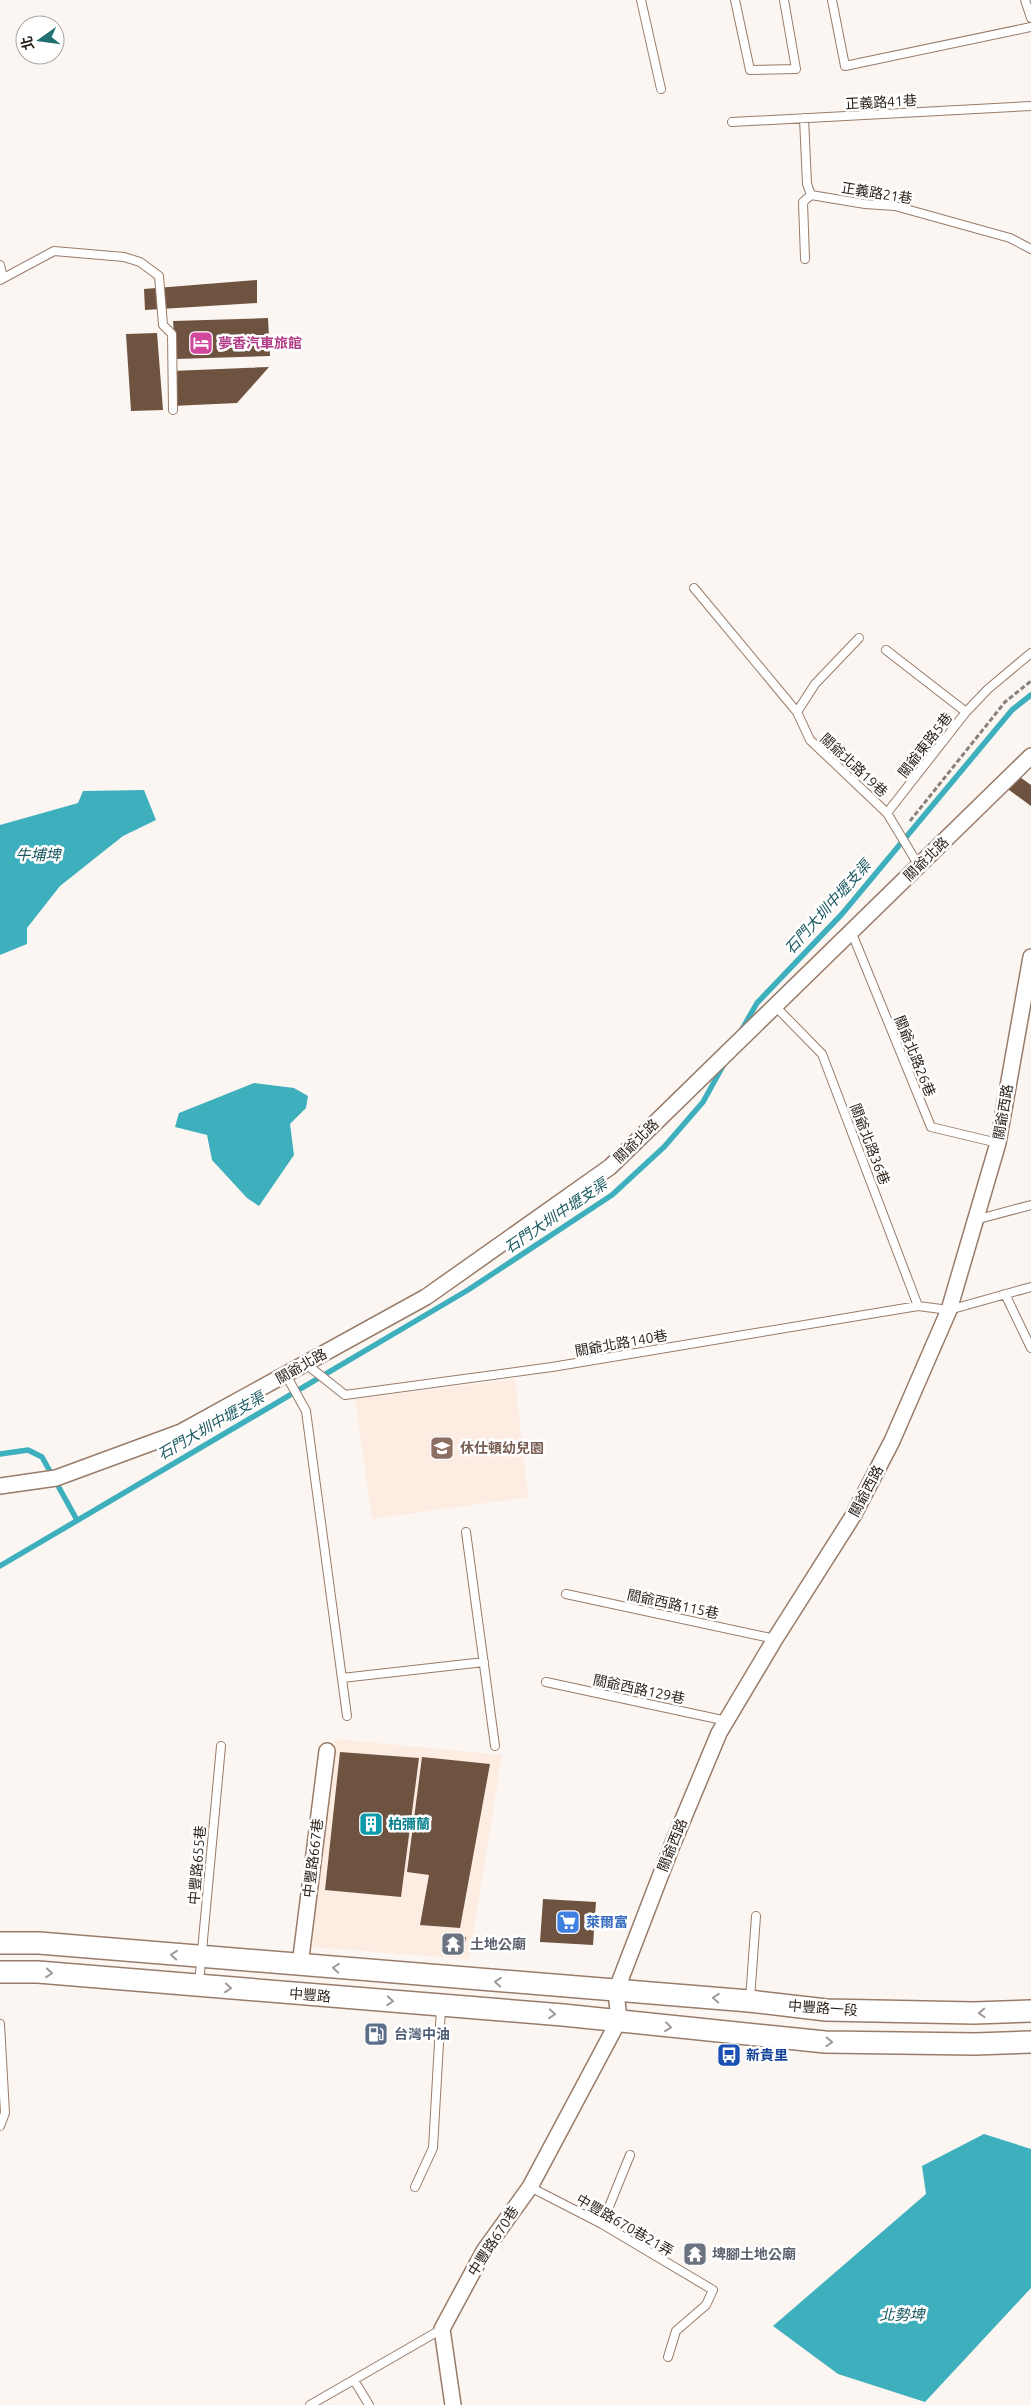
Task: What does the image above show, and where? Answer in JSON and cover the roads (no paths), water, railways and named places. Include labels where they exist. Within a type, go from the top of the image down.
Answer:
[{"type":"main road","name":"中豐路","points":[[0,1943],[39,1943],[616,1992]]},
{"type":"main road","name":"中豐路","points":[[0,1972],[38,1972],[619,2020]]},
{"type":"main road","name":"中豐路一段","points":[[616,1992],[750,2001],[826,2010],[974,2013],[1031,2011]]},
{"type":"main road","points":[[619,2020],[669,2028],[825,2042],[975,2044],[1031,2042]]},
{"type":"street","name":"關爺北路","points":[[0,1486],[56,1478],[181,1432],[426,1296],[610,1167],[1031,756]]},
{"type":"street","name":"關爺西路","points":[[616,1992],[671,1848],[719,1733],[775,1639],[853,1516],[892,1441],[949,1310],[998,1143],[1031,958]]},
{"type":"street","name":"中豐路667巷","points":[[300,1965],[327,1751]]},
{"type":"street","points":[[616,1992],[619,2020]]},
{"type":"street","name":"中豐路670巷","points":[[442,2330],[484,2251],[530,2187],[619,2020]]},
{"type":"street","points":[[442,2330],[453,2405]]},
{"type":"lane","points":[[641,0],[662,89]]},
{"type":"lane","points":[[735,0],[750,70],[796,69],[784,0]]},
{"type":"lane","points":[[832,0],[844,66],[1031,27]]},
{"type":"lane","points":[[1025,0],[1031,18]]},
{"type":"lane","name":"正義路41巷","points":[[732,122],[1031,106]]},
{"type":"lane","points":[[804,118],[807,184],[811,195],[803,202],[804,259]]},
{"type":"lane","name":"正義路21巷","points":[[811,195],[864,204],[895,206],[1010,238],[1031,249]]},
{"type":"lane","points":[[0,265],[2,279],[54,251],[124,257],[140,262],[159,276],[163,325],[172,334],[173,410]]},
{"type":"lane","name":"關爺北路19巷","points":[[694,588],[797,712],[810,740],[887,813]]},
{"type":"lane","points":[[797,712],[815,684],[859,638]]},
{"type":"lane","points":[[886,650],[966,712]]},
{"type":"lane","name":"關爺東路5巷","points":[[887,813],[966,712],[988,689],[1031,653]]},
{"type":"lane","points":[[887,813],[919,866]]},
{"type":"lane","name":"關爺北路26巷","points":[[851,930],[931,1127],[998,1143]]},
{"type":"lane","name":"關爺北路36巷","points":[[775,1006],[822,1054],[918,1306]]},
{"type":"lane","points":[[975,1220],[1031,1205]]},
{"type":"lane","points":[[949,1310],[1031,1287]]},
{"type":"lane","points":[[1005,1294],[1031,1348]]},
{"type":"lane","name":"關爺北路140巷","points":[[306,1364],[345,1395],[552,1367],[918,1306],[949,1310]]},
{"type":"lane","points":[[286,1375],[306,1411],[347,1716]]},
{"type":"lane","points":[[466,1532],[495,1746]]},
{"type":"lane","name":"關爺西路115巷","points":[[566,1594],[775,1639]]},
{"type":"lane","points":[[342,1678],[484,1662]]},
{"type":"lane","name":"關爺西路129巷","points":[[546,1682],[727,1721]]},
{"type":"lane","name":"中豐路655巷","points":[[199,1986],[221,1746]]},
{"type":"lane","points":[[750,2001],[756,1916]]},
{"type":"lane","points":[[415,2187],[432,2148],[442,2005]]},
{"type":"lane","points":[[0,2024],[4,2113],[0,2126]]},
{"type":"lane","points":[[602,2224],[630,2155]]},
{"type":"lane","name":"中豐路670巷21弄","points":[[530,2187],[602,2224],[713,2290],[706,2305],[676,2331],[668,2357]]},
{"type":"lane","points":[[310,2405],[442,2330]]},
{"type":"lane","points":[[354,2380],[369,2405]]},
{"type":"water","name":"牛埔埤","points":[[144,790],[156,820],[123,836],[60,886],[27,928],[27,944],[0,955],[0,825],[78,803],[83,791]]},
{"type":"water","points":[[254,1083],[294,1088],[308,1096],[306,1108],[290,1124],[294,1155],[259,1206],[247,1198],[212,1160],[207,1135],[175,1127],[179,1113]]},
{"type":"water","name":"北勢埤","points":[[984,2134],[1031,2149],[1031,2288],[925,2402],[838,2374],[773,2326],[926,2194],[922,2166]]},
{"type":"waterway","name":"石門大圳中壢支渠","points":[[741,1031],[757,1003],[842,914],[1012,710],[1031,695]]},
{"type":"waterway","name":"石門大圳中壢支渠","points":[[0,1566],[468,1290],[612,1195],[664,1147],[703,1102],[724,1064]]},
{"type":"waterway","name":"石門大圳中壢支渠","points":[[0,1454],[28,1450],[42,1457],[77,1520]]},
{"type":"place","name":"夢香汽車旅館","points":[[201,343]]},
{"type":"place","name":"休仕頓幼兒園","points":[[442,1448]]},
{"type":"place","name":"柏彌蘭","points":[[371,1824]]},
{"type":"place","name":"萊爾富","points":[[568,1922]]},
{"type":"place","name":"土地公廟","points":[[453,1944]]},
{"type":"place","name":"台灣中油","points":[[376,2034]]},
{"type":"place","name":"新貴里","points":[[729,2055]]},
{"type":"place","name":"埤腳土地公廟","points":[[695,2254]]}]
